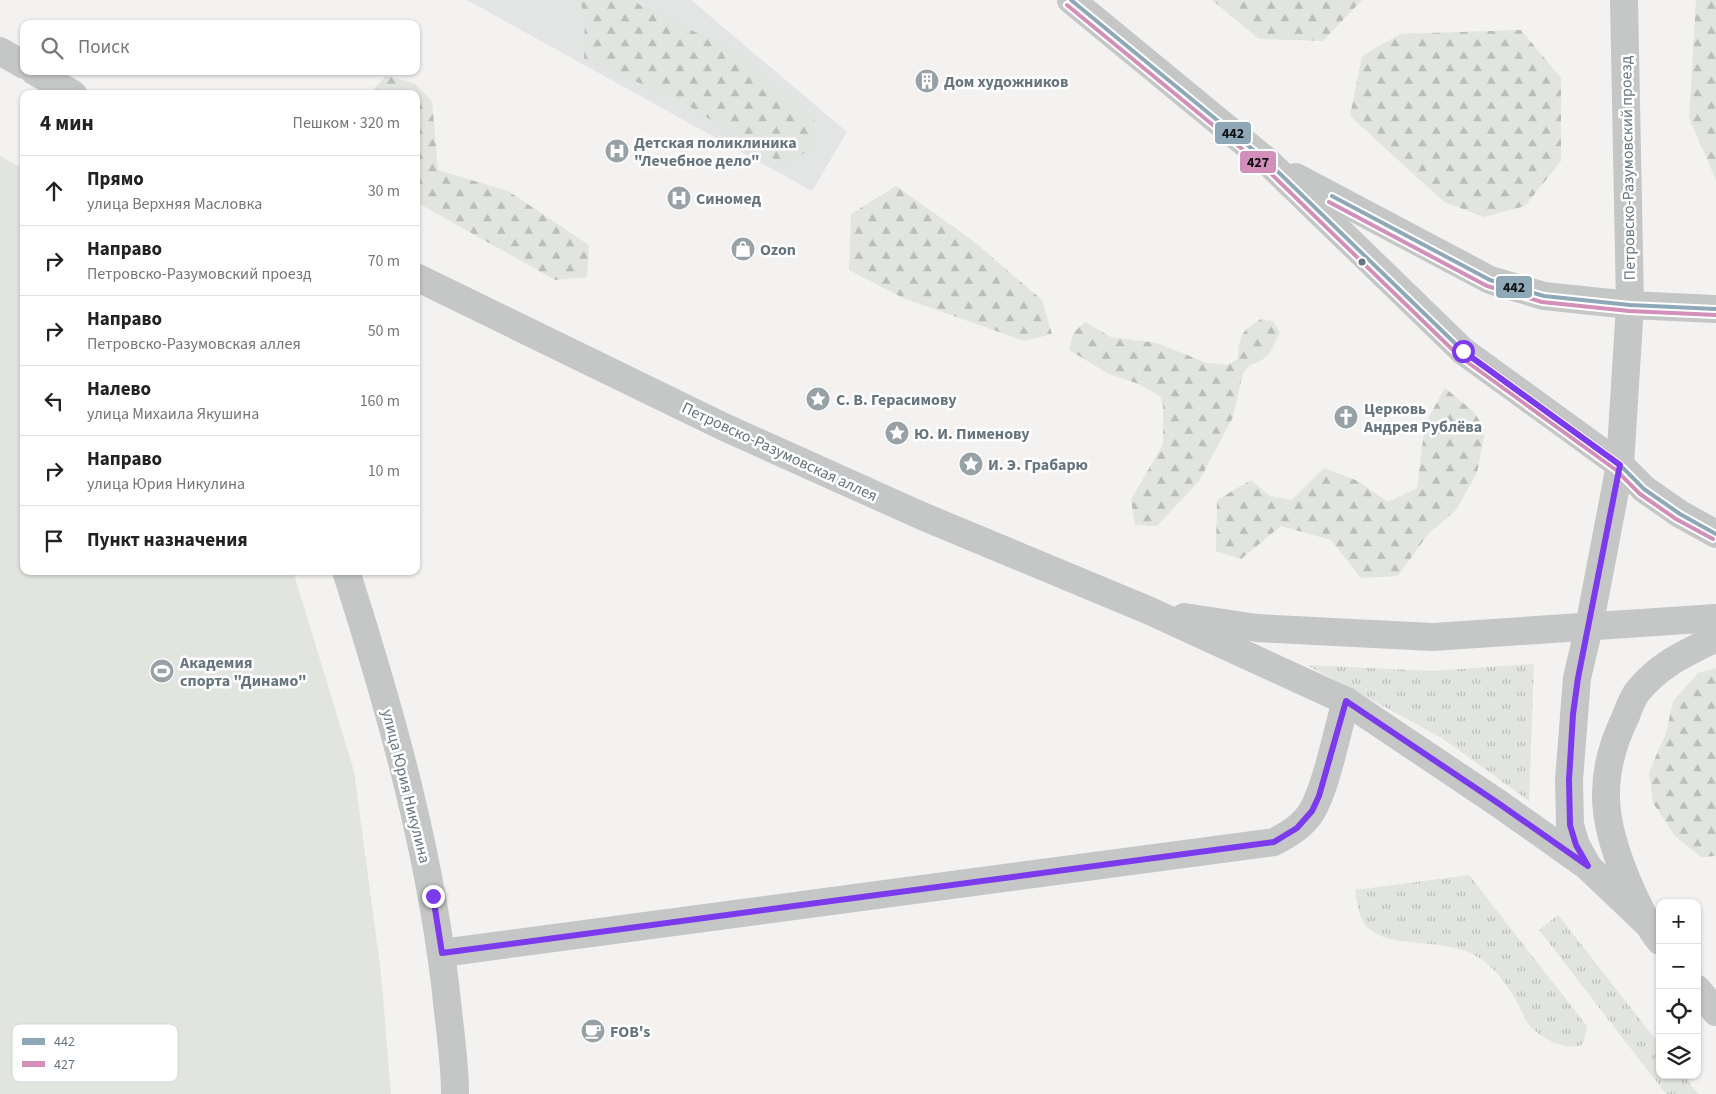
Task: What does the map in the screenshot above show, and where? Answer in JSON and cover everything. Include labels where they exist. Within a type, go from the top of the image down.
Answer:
[{"type":"street","points":[[1071,0],[1268,162],[1463,351],[1620,465],[1644,489],[1680,514],[1716,534]]},
{"type":"street","name":"Петровско-Разумовский проезд","points":[[1588,866],[1576,845],[1570,825],[1569,780],[1576,687],[1620,465],[1630,305],[1624,0]]},
{"type":"street","points":[[0,51],[20,63]]},
{"type":"street","points":[[41,75],[66,90]]},
{"type":"street","points":[[1268,162],[1490,280],[1544,296],[1630,305],[1716,309]]},
{"type":"street","name":"Петровско-Разумовская аллея","points":[[420,278],[450,295],[760,443],[922,516],[1150,612],[1346,701],[1588,866],[1654,933]]},
{"type":"street","points":[[420,290],[450,295]]},
{"type":"street","name":"улица Юрия Никулина","points":[[347,575],[380,678],[419,825],[442,953],[455,1094]]},
{"type":"street","name":"Петровско-Разумовская аллея","points":[[1150,612],[1257,628],[1358,635],[1433,637],[1716,618]]},
{"type":"street","name":"Петровско-Разумовская аллея","points":[[1654,933],[1613,846],[1605,802],[1607,769],[1617,734],[1637,692],[1667,662],[1716,638]]},
{"type":"street","points":[[442,953],[1274,842],[1297,828],[1312,811],[1319,796],[1346,701]]},
{"type":"street","points":[[1698,989],[1716,1012]]},
{"type":"shaded area","points":[[467,0],[691,0],[847,132],[812,191]]},
{"type":"green space","points":[[579,0],[637,0],[638,4],[734,51],[815,121],[810,150],[783,165],[681,101],[584,59],[585,15]]},
{"type":"green space","points":[[1212,0],[1362,0],[1323,41],[1259,39]]},
{"type":"green space","points":[[1696,0],[1716,0],[1716,180],[1689,118]]},
{"type":"green space","points":[[1521,30],[1561,78],[1561,161],[1525,206],[1484,217],[1444,202],[1350,116],[1362,56],[1400,34]]},
{"type":"green space","points":[[386,76],[414,83],[432,101],[438,170],[508,191],[589,245],[587,277],[555,280],[420,204],[420,90],[373,90]]},
{"type":"green space","name":"Академия спорта \"Динамо\"","points":[[0,156],[20,167],[20,575],[294,575],[354,771],[381,973],[391,1094],[0,1094]]},
{"type":"green space","points":[[896,186],[972,240],[1042,300],[1052,334],[1024,341],[903,298],[849,270],[851,214]]},
{"type":"green space","points":[[1261,319],[1273,321],[1280,332],[1271,351],[1261,361],[1250,365],[1243,373],[1233,417],[1199,481],[1157,526],[1135,525],[1131,500],[1163,444],[1163,406],[1160,396],[1136,383],[1109,374],[1069,350],[1074,332],[1085,322],[1111,337],[1157,343],[1207,363],[1227,365],[1238,359],[1242,335],[1249,327]]},
{"type":"green space","points":[[1445,388],[1474,412],[1485,430],[1477,473],[1456,510],[1428,534],[1398,576],[1361,578],[1331,540],[1281,526],[1241,559],[1216,551],[1217,500],[1251,480],[1270,496],[1292,500],[1324,468],[1358,481],[1388,502],[1417,488],[1425,424]]},
{"type":"green space","points":[[1534,664],[1529,801],[1442,738],[1307,665],[1432,671]]},
{"type":"green space","points":[[1716,668],[1716,856],[1701,857],[1675,836],[1653,803],[1649,772],[1666,733],[1673,701],[1698,673]]},
{"type":"green space","points":[[1469,875],[1587,1026],[1584,1041],[1581,1045],[1561,1045],[1535,1031],[1499,976],[1484,961],[1469,952],[1452,947],[1399,941],[1384,937],[1371,931],[1362,920],[1355,890]]},
{"type":"green space","points":[[1558,915],[1656,1040],[1656,1079],[1686,1079],[1698,1094],[1666,1094],[1539,930]]},
{"type":"transit line","name":"442","points":[[1071,0],[1268,162],[1463,351],[1620,465],[1644,489],[1680,514],[1716,534]]},
{"type":"transit line","name":"427","points":[[1067,5],[1264,167],[1459,356],[1616,470],[1640,494],[1676,519],[1713,539]]},
{"type":"transit line","name":"442","points":[[1332,196],[1490,280],[1544,296],[1630,305],[1716,309]]},
{"type":"transit line","name":"427","points":[[1329,202],[1487,286],[1542,302],[1629,311],[1716,315]]},
{"type":"place","name":"Дом художников","points":[[927,81]]},
{"type":"place","name":"Детская поликлиника \"Лечебное дело\"","points":[[617,151]]},
{"type":"place","name":"Синомед","points":[[679,198]]},
{"type":"place","name":"Ozon","points":[[743,249]]},
{"type":"place","name":"С. В. Герасимову","points":[[818,399]]},
{"type":"place","name":"Церковь Андрея Рублёва","points":[[1346,417]]},
{"type":"place","name":"Ю. И. Пименову","points":[[897,433]]},
{"type":"place","name":"И. Э. Грабарю","points":[[971,464]]},
{"type":"place","name":"Академия спорта \"Динамо\"","points":[[162,671]]},
{"type":"place","name":"FOB's","points":[[593,1031]]},
{"type":"route","points":[[433,896],[442,953],[1274,842],[1297,828],[1312,811],[1319,796],[1346,701],[1588,866],[1576,845],[1570,825],[1569,780],[1573,714],[1578,678],[1620,465],[1463,351]]}]
